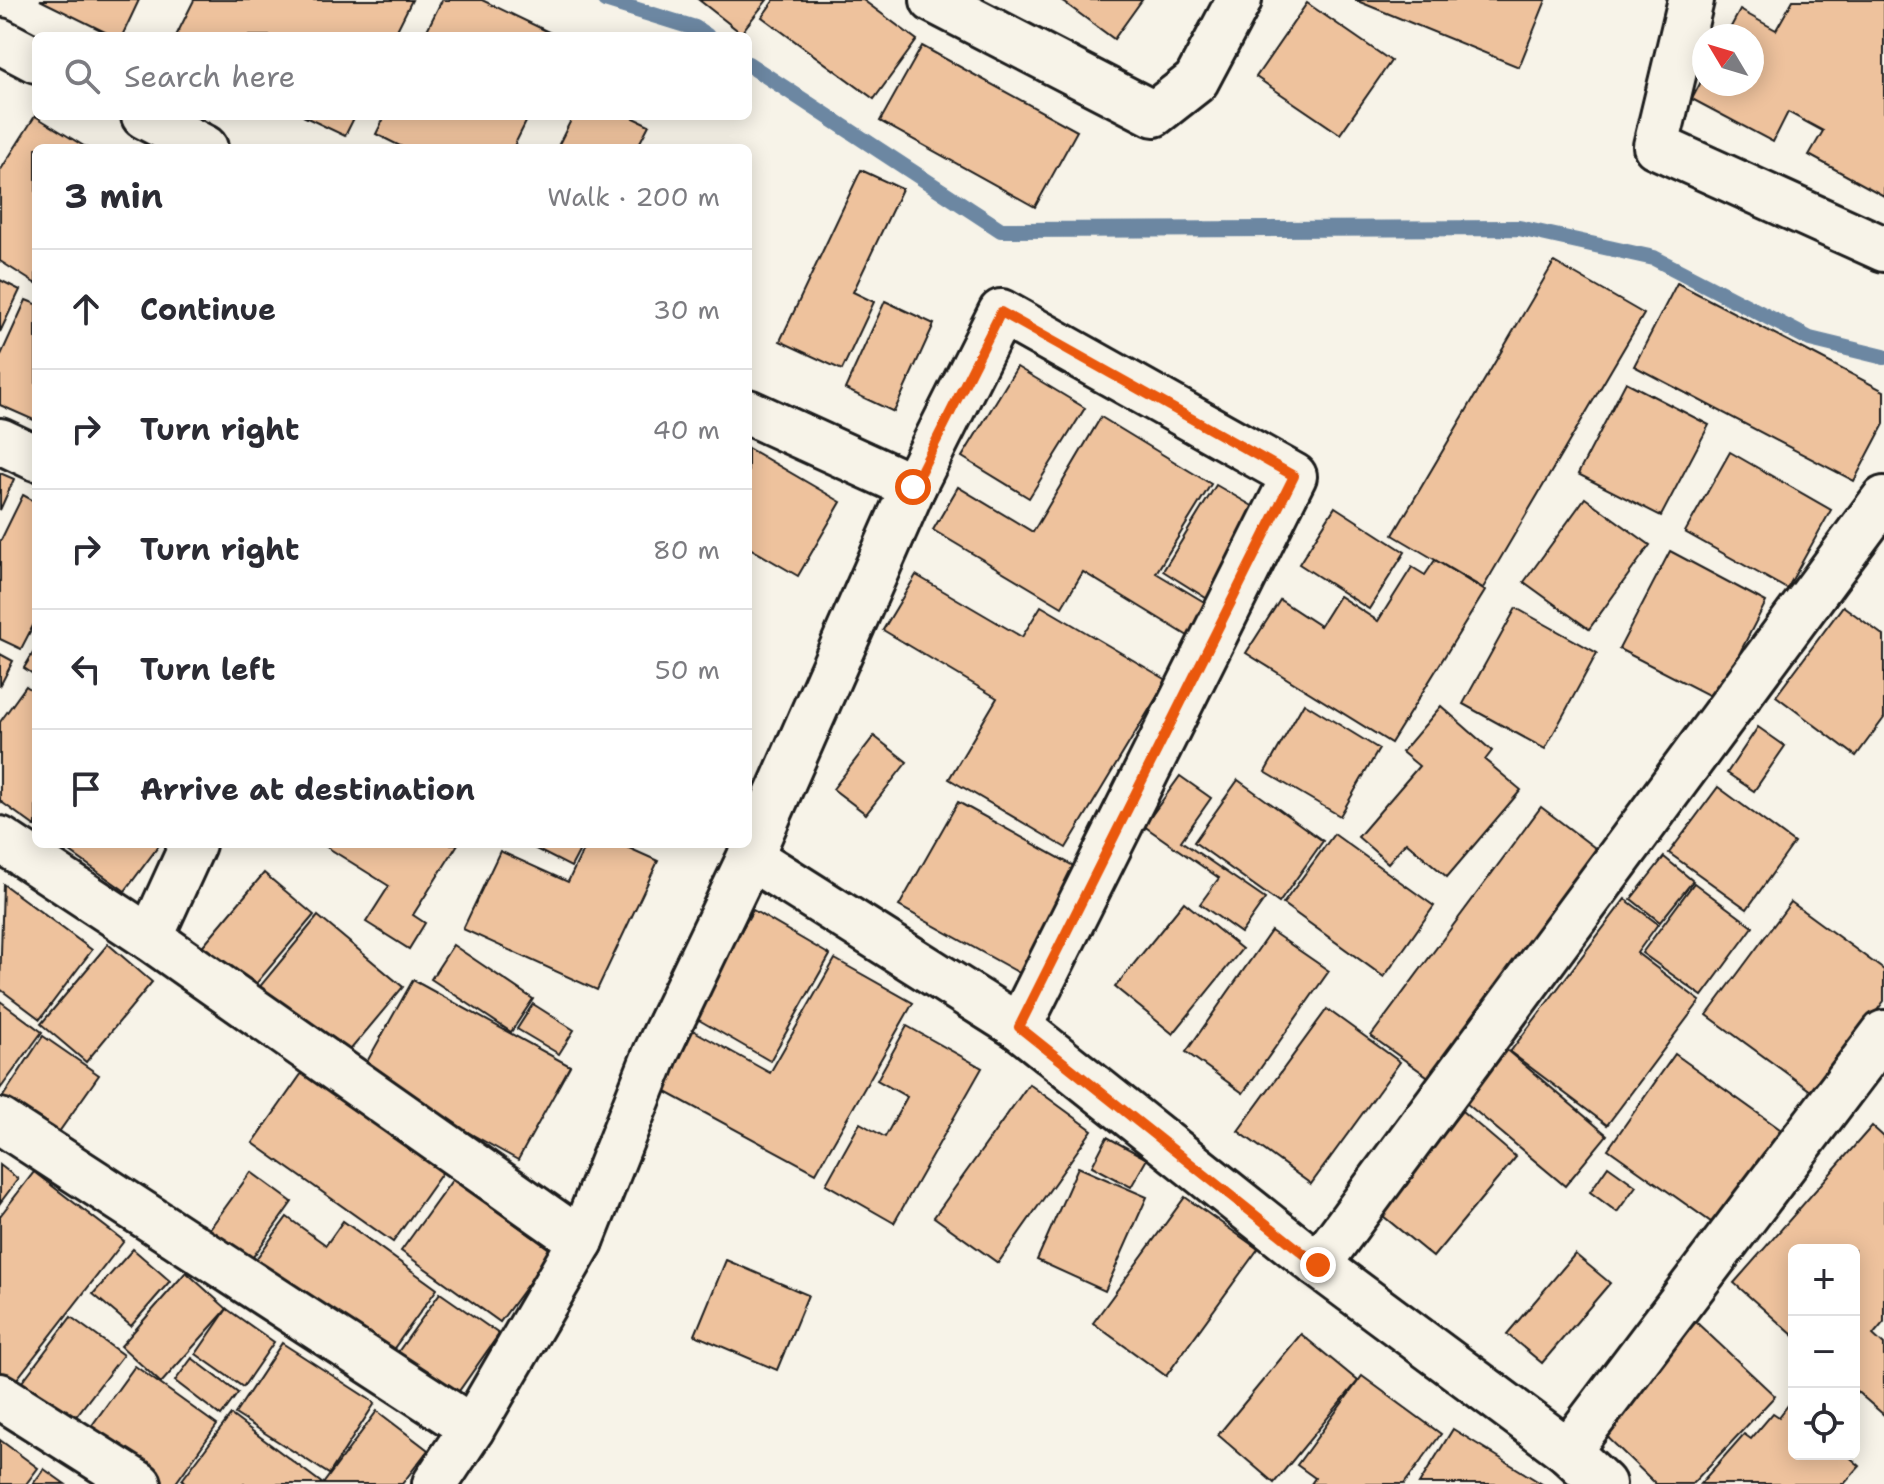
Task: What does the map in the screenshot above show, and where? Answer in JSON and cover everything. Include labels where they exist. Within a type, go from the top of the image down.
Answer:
[{"type":"street","points":[[933,0],[1154,114],[1196,81],[1239,0]]},
{"type":"street","points":[[1691,0],[1656,146],[1884,249]]},
{"type":"street","points":[[0,41],[32,58]]},
{"type":"street","points":[[152,120],[197,144]]},
{"type":"street","points":[[435,1484],[472,1428],[581,1241],[656,1053],[750,857],[913,487],[1001,312],[1294,476],[1019,1027]]},
{"type":"street","points":[[752,414],[913,487]]},
{"type":"street","points":[[0,441],[32,456]]},
{"type":"street","points":[[1318,1265],[1884,499]]},
{"type":"street","points":[[0,839],[150,938],[581,1241]]},
{"type":"street","points":[[150,938],[191,848]]},
{"type":"street","points":[[750,857],[1019,1027],[1318,1265],[1568,1451],[1603,1484]]},
{"type":"street","points":[[1568,1451],[1884,1033]]},
{"type":"street","points":[[0,1121],[472,1428]]},
{"type":"street","points":[[0,1396],[139,1484]]},
{"type":"building","points":[[40,0],[139,0],[124,32],[105,32]]},
{"type":"building","points":[[194,0],[412,0],[396,32],[178,32]]},
{"type":"building","points":[[442,0],[482,0],[549,32],[426,32]]},
{"type":"building","points":[[699,0],[767,0],[740,32]]},
{"type":"building","points":[[774,0],[863,0],[917,40],[874,99],[762,17]]},
{"type":"building","points":[[1061,0],[1142,0],[1114,39]]},
{"type":"building","points":[[1355,0],[1546,0],[1519,67]]},
{"type":"building","points":[[1793,0],[1884,0],[1884,196],[1809,155],[1823,131],[1788,112],[1773,142],[1692,99],[1694,96],[1764,96],[1764,24],[1732,24],[1740,10],[1776,30]]},
{"type":"building","points":[[1307,3],[1391,61],[1340,134],[1256,77]]},
{"type":"building","points":[[922,46],[1077,131],[1035,207],[880,121]]},
{"type":"building","points":[[32,120],[42,120],[80,144],[32,144],[32,281],[0,261],[0,171]]},
{"type":"building","points":[[311,120],[353,120],[345,136]]},
{"type":"building","points":[[383,120],[527,120],[515,144],[396,144],[376,134]]},
{"type":"building","points":[[571,120],[638,120],[649,125],[639,144],[559,144]]},
{"type":"building","points":[[861,170],[902,189],[853,292],[874,302],[842,370],[780,341]]},
{"type":"building","points":[[1554,262],[1644,314],[1483,588],[1393,535]]},
{"type":"building","points":[[0,280],[20,290],[0,332]]},
{"type":"building","points":[[1677,283],[1884,391],[1884,424],[1854,481],[1634,366]]},
{"type":"building","points":[[26,300],[32,302],[32,419],[0,405],[0,357]]},
{"type":"building","points":[[885,301],[934,324],[894,412],[845,389]]},
{"type":"building","points":[[1017,367],[1085,408],[1029,498],[962,457]]},
{"type":"building","points":[[1626,382],[1709,425],[1661,516],[1578,474]]},
{"type":"building","points":[[1101,417],[1211,484],[1156,573],[1221,612],[1201,644],[1083,572],[1062,607],[933,530],[958,487],[1033,532]]},
{"type":"building","points":[[752,450],[841,502],[798,576],[752,549]]},
{"type":"building","points":[[1730,452],[1831,510],[1787,589],[1685,532]]},
{"type":"building","points":[[0,473],[14,479],[0,510]]},
{"type":"building","points":[[1216,485],[1268,515],[1214,603],[1163,571]]},
{"type":"building","points":[[23,495],[32,500],[32,628],[21,649],[0,639],[0,542]]},
{"type":"building","points":[[1585,498],[1650,545],[1589,629],[1524,582]]},
{"type":"building","points":[[1335,507],[1405,552],[1369,609],[1299,564]]},
{"type":"building","points":[[1670,551],[1766,602],[1716,699],[1619,649]]},
{"type":"building","points":[[1435,560],[1485,591],[1391,743],[1246,653],[1280,600],[1320,626],[1339,596],[1378,621],[1412,567],[1425,575]]},
{"type":"building","points":[[916,575],[1022,637],[1041,606],[1167,680],[1066,848],[949,779],[997,698],[883,630]]},
{"type":"building","points":[[1843,606],[1884,636],[1884,718],[1856,756],[1776,696]]},
{"type":"building","points":[[1516,608],[1597,653],[1545,749],[1463,704]]},
{"type":"building","points":[[0,654],[13,661],[0,686]]},
{"type":"building","points":[[32,655],[32,673],[24,668]]},
{"type":"building","points":[[26,686],[32,690],[32,824],[0,801],[0,722]]},
{"type":"building","points":[[1304,703],[1379,749],[1340,816],[1265,772]]},
{"type":"building","points":[[1441,706],[1492,751],[1485,760],[1521,790],[1447,877],[1406,842],[1388,863],[1358,837],[1419,766],[1402,752]]},
{"type":"building","points":[[1758,727],[1785,746],[1754,791],[1727,773]]},
{"type":"building","points":[[874,736],[907,762],[866,814],[833,789]]},
{"type":"building","points":[[1180,776],[1211,798],[1181,841],[1265,899],[1241,933],[1200,904],[1219,878],[1144,826]]},
{"type":"building","points":[[1238,780],[1323,841],[1279,903],[1194,842]]},
{"type":"building","points":[[1718,787],[1794,843],[1747,909],[1669,853]]},
{"type":"building","points":[[958,802],[1081,870],[1023,975],[899,906]]},
{"type":"building","points":[[1541,807],[1599,851],[1430,1078],[1371,1036]]},
{"type":"building","points":[[1334,834],[1434,906],[1384,977],[1283,904]]},
{"type":"building","points":[[65,848],[157,848],[125,891]]},
{"type":"building","points":[[328,848],[455,848],[413,915],[425,923],[409,949],[366,922],[389,886]]},
{"type":"building","points":[[534,848],[581,848],[571,867]]},
{"type":"building","points":[[584,848],[629,848],[658,861],[597,990],[463,929],[500,851],[568,882]]},
{"type":"building","points":[[1664,857],[1693,881],[1660,922],[1631,899]]},
{"type":"building","points":[[264,873],[314,915],[244,998],[194,956]]},
{"type":"building","points":[[1694,883],[1753,927],[1702,996],[1642,953]]},
{"type":"building","points":[[3,884],[92,950],[40,1019],[0,989]]},
{"type":"building","points":[[1625,899],[1658,924],[1637,953],[1700,1001],[1607,1125],[1510,1052]]},
{"type":"building","points":[[1184,902],[1242,949],[1173,1034],[1115,987]]},
{"type":"building","points":[[1791,902],[1884,970],[1884,1001],[1815,1094],[1707,1015]]},
{"type":"building","points":[[753,910],[830,955],[770,1061],[692,1016]]},
{"type":"building","points":[[318,916],[403,987],[341,1061],[257,990]]},
{"type":"building","points":[[1271,931],[1329,971],[1243,1093],[1186,1052]]},
{"type":"building","points":[[108,944],[152,982],[86,1062],[41,1024]]},
{"type":"building","points":[[453,945],[533,999],[511,1032],[431,979]]},
{"type":"building","points":[[835,959],[913,1003],[816,1173],[653,1085],[687,1027],[770,1073]]},
{"type":"building","points":[[413,980],[570,1066],[518,1160],[410,1100],[413,1095],[364,1067]]},
{"type":"building","points":[[0,1001],[42,1032],[0,1089]]},
{"type":"building","points":[[533,1004],[574,1030],[559,1054],[517,1029]]},
{"type":"building","points":[[1327,1009],[1400,1062],[1311,1184],[1238,1131]]},
{"type":"building","points":[[907,1026],[982,1068],[894,1223],[826,1184],[860,1123],[885,1137],[907,1097],[877,1080]]},
{"type":"building","points":[[43,1036],[99,1075],[54,1139],[0,1101]]},
{"type":"building","points":[[1503,1047],[1607,1135],[1565,1186],[1460,1098]]},
{"type":"building","points":[[1675,1054],[1794,1139],[1728,1234],[1608,1149]]},
{"type":"building","points":[[309,1063],[449,1163],[393,1242],[253,1143]]},
{"type":"building","points":[[1029,1084],[1092,1130],[998,1263],[934,1217]]},
{"type":"building","points":[[1462,1111],[1516,1157],[1433,1257],[1377,1211]]},
{"type":"building","points":[[1872,1126],[1884,1137],[1884,1322],[1873,1335],[1884,1345],[1884,1415],[1860,1394],[1860,1244],[1788,1244],[1788,1331],[1734,1283]]},
{"type":"building","points":[[1107,1137],[1147,1159],[1131,1187],[1092,1166]]},
{"type":"building","points":[[0,1165],[18,1179],[0,1203]]},
{"type":"building","points":[[1608,1166],[1636,1186],[1617,1212],[1590,1192]]},
{"type":"building","points":[[1078,1167],[1147,1197],[1105,1291],[1037,1260]]},
{"type":"building","points":[[34,1172],[124,1241],[6,1393],[0,1388],[0,1216]]},
{"type":"building","points":[[251,1172],[292,1202],[248,1264],[206,1234]]},
{"type":"building","points":[[453,1179],[552,1251],[500,1322],[401,1251]]},
{"type":"building","points":[[1185,1197],[1258,1249],[1166,1376],[1093,1323]]},
{"type":"building","points":[[287,1217],[326,1245],[343,1221],[437,1289],[381,1366],[248,1270]]},
{"type":"building","points":[[133,1249],[170,1281],[131,1326],[93,1294]]},
{"type":"building","points":[[1575,1254],[1610,1283],[1542,1363],[1507,1334]]},
{"type":"building","points":[[726,1260],[808,1295],[777,1370],[695,1335]]},
{"type":"building","points":[[186,1272],[227,1309],[161,1383],[121,1346]]},
{"type":"building","points":[[440,1293],[499,1334],[452,1401],[393,1359]]},
{"type":"building","points":[[227,1309],[274,1342],[243,1387],[196,1354]]},
{"type":"building","points":[[71,1317],[123,1355],[67,1428],[16,1390]]},
{"type":"building","points":[[1696,1322],[1775,1396],[1692,1484],[1656,1484],[1597,1427]]},
{"type":"building","points":[[1301,1334],[1358,1381],[1274,1483],[1218,1435]]},
{"type":"building","points":[[282,1343],[375,1403],[329,1474],[235,1414]]},
{"type":"building","points":[[192,1358],[238,1393],[221,1416],[175,1381]]},
{"type":"building","points":[[135,1366],[217,1425],[175,1484],[154,1484],[85,1435]]},
{"type":"building","points":[[1362,1376],[1441,1434],[1404,1484],[1311,1484],[1315,1478],[1297,1465]]},
{"type":"building","points":[[1788,1405],[1788,1460],[1853,1460],[1860,1466],[1844,1484],[1700,1484],[1744,1434],[1751,1439],[1773,1413],[1779,1417]]},
{"type":"building","points":[[377,1411],[428,1450],[402,1484],[323,1484]]},
{"type":"building","points":[[231,1415],[323,1484],[187,1484],[182,1480]]},
{"type":"building","points":[[1453,1429],[1542,1484],[1419,1484]]},
{"type":"building","points":[[0,1440],[38,1468],[26,1484],[0,1484]]},
{"type":"building","points":[[44,1469],[65,1484],[33,1484]]},
{"type":"waterway","points":[[605,0],[701,32]]},
{"type":"waterway","points":[[752,67],[1001,230],[1519,228],[1654,258],[1810,339],[1884,357]]},
{"type":"route","points":[[913,487],[1001,312],[1294,476],[1019,1027],[1318,1265]]}]
